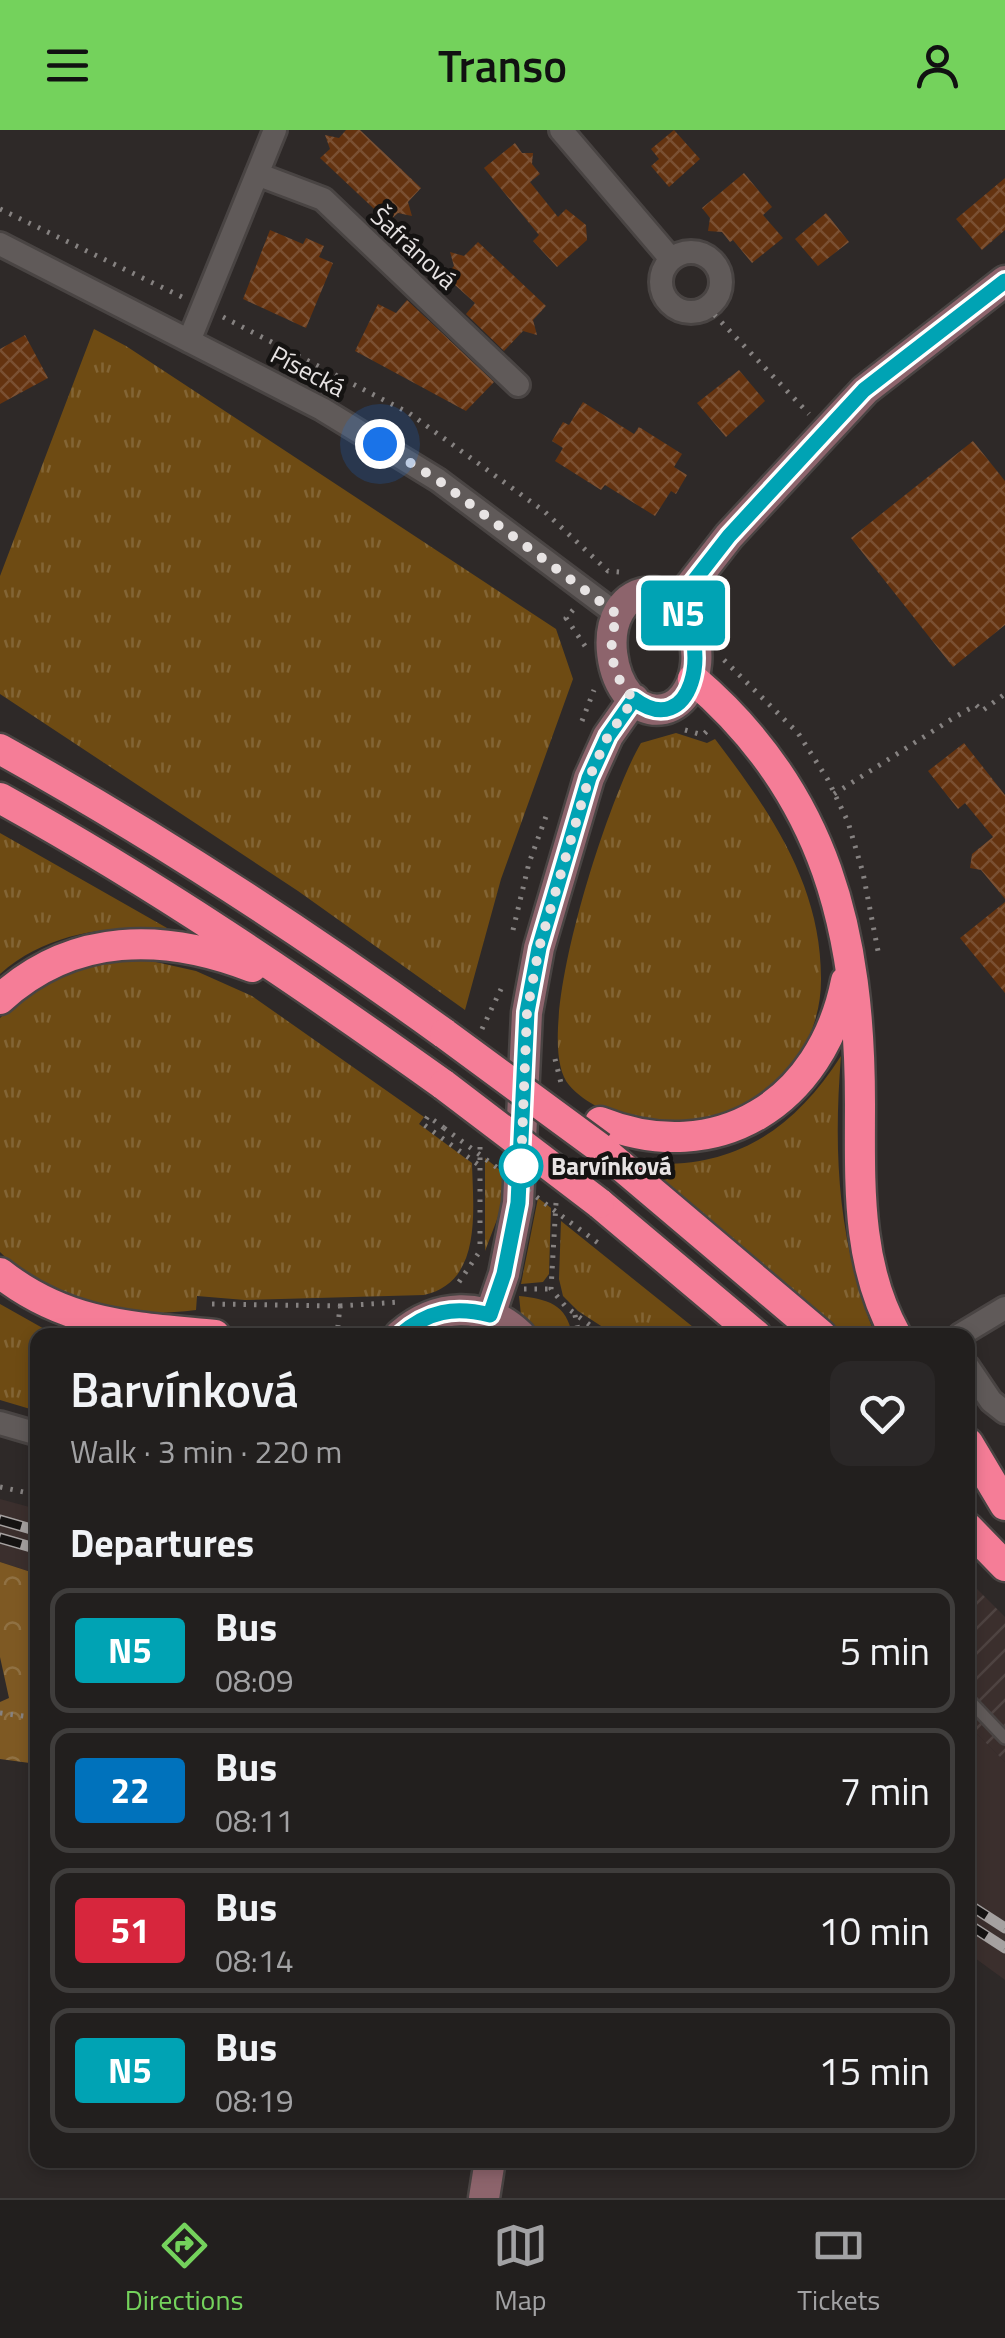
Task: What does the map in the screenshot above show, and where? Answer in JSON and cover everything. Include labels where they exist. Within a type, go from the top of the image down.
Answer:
[{"type":"highway","points":[[693,679],[772,760],[799,804],[834,883],[849,953],[860,1040],[862,1223],[870,1272],[892,1328]]},
{"type":"highway","points":[[0,749],[189,860],[325,948],[500,1074],[600,1135],[814,1328]]},
{"type":"highway","points":[[0,798],[142,882],[306,988],[444,1085],[599,1203],[748,1328]]},
{"type":"highway","points":[[0,999],[51,962],[88,950],[127,944],[201,950],[306,988]]},
{"type":"highway","points":[[600,1135],[687,1138],[730,1129],[770,1108],[803,1078],[828,1040],[843,998],[849,953]]},
{"type":"highway","points":[[0,1273],[22,1290],[72,1315],[139,1328]]},
{"type":"highway","points":[[975,1456],[1005,1505]]},
{"type":"highway","points":[[975,1477],[1005,1505]]},
{"type":"highway","points":[[975,1535],[1005,1566]]},
{"type":"street","points":[[190,341],[275,130]]},
{"type":"street","points":[[560,130],[671,259]]},
{"type":"street","name":"Šafránová","points":[[257,174],[323,200],[518,385]]},
{"type":"street","name":"Písecká","points":[[0,244],[322,409],[438,480],[618,615]]},
{"type":"street","points":[[699,253],[715,264],[720,272],[720,292],[707,307],[688,312],[670,303],[664,295],[662,276],[671,259],[680,254],[699,253]]},
{"type":"street","points":[[676,604],[729,536],[864,390],[1005,281]]},
{"type":"street","points":[[643,592],[661,594],[676,604],[694,638],[693,679],[682,698],[666,708],[648,708],[622,684],[613,660],[612,638],[618,615],[628,600],[643,592]]},
{"type":"street","points":[[490,1315],[504,1274],[518,1203],[527,1012],[539,948],[589,778],[608,736],[634,699]]},
{"type":"street","points":[[972,1328],[1005,1308]]},
{"type":"street","points":[[409,1328],[420,1319],[443,1311],[466,1309],[490,1315],[510,1328]]},
{"type":"street","points":[[975,1377],[991,1401],[1005,1412]]},
{"type":"street","points":[[0,1423],[30,1432]]},
{"type":"street","points":[[484,2198],[489,2168]]},
{"type":"lane","points":[[975,1706],[1005,1738]]},
{"type":"path","points":[[707,307],[824,432]]},
{"type":"path","points":[[590,660],[566,618],[608,571]]},
{"type":"path","points":[[671,727],[703,736],[744,681]]},
{"type":"path","points":[[576,737],[596,686]]},
{"type":"path","points":[[834,794],[955,717],[976,706],[982,711],[1005,694]]},
{"type":"path","points":[[512,937],[528,862],[551,802]]},
{"type":"path","points":[[480,1034],[504,984]]},
{"type":"path","points":[[554,1054],[562,1089]]},
{"type":"path","points":[[480,1166],[423,1124],[428,1116],[598,1242]]},
{"type":"path","points":[[456,1286],[480,1248],[480,1152]]},
{"type":"path","points":[[556,1198],[551,1289],[593,1328]]},
{"type":"path","points":[[210,1304],[340,1306],[408,1301]]},
{"type":"path","points":[[338,1328],[340,1306]]},
{"type":"path","points":[[575,1315],[578,1328]]},
{"type":"path","points":[[0,1486],[30,1493]]},
{"type":"path","points":[[0,1713],[30,1717]]},
{"type":"shaded area","points":[[0,1499],[30,1507],[30,1572],[0,1562]]},
{"type":"shaded area","points":[[975,1587],[1005,1617],[1005,1762],[975,1732]]},
{"type":"shaded area","points":[[975,1732],[1005,1762],[1005,1980],[975,1958]]},
{"type":"green space","points":[[94,329],[126,346],[556,629],[573,679],[501,879],[465,1010],[298,891],[0,694],[0,576]]},
{"type":"green space","points":[[676,733],[707,743],[715,739],[772,821],[802,880],[812,911],[821,978],[810,1035],[778,1083],[730,1117],[672,1128],[608,1112],[575,1092],[559,1059],[559,1018],[578,915],[627,770],[641,743]]},
{"type":"green space","points":[[0,833],[167,928],[122,928],[79,934],[37,949],[0,974]]},
{"type":"green space","points":[[138,958],[196,971],[252,996],[424,1117],[419,1124],[472,1163],[473,1222],[465,1260],[457,1276],[443,1288],[424,1295],[245,1300],[197,1296],[196,1310],[155,1313],[113,1310],[73,1301],[35,1284],[17,1269],[0,1252],[0,1018],[27,992],[79,965]]},
{"type":"green space","points":[[841,1056],[841,1198],[853,1266],[873,1328],[834,1328],[641,1163],[704,1160],[757,1141],[781,1125]]},
{"type":"green space","points":[[485,1158],[506,1175],[501,1209],[485,1251]]},
{"type":"green space","points":[[538,1198],[551,1208],[549,1274],[543,1282],[521,1284]]},
{"type":"green space","points":[[561,1221],[694,1328],[604,1328],[563,1296],[559,1279]]},
{"type":"green space","points":[[519,1296],[538,1299],[560,1310],[570,1328],[528,1328],[521,1315]]},
{"type":"green space","points":[[0,1304],[43,1328],[30,1328],[30,1409],[0,1400]]},
{"type":"green space","points":[[0,1562],[30,1572],[30,1763],[0,1759],[0,1702],[9,1698],[0,1657]]},
{"type":"building","points":[[346,130],[360,130],[421,188],[408,202],[412,216],[398,213],[388,222],[320,158],[330,149],[325,135],[339,138]]},
{"type":"building","points":[[674,130],[700,159],[669,187],[651,166],[659,159],[651,149]]},
{"type":"building","points":[[515,143],[522,153],[533,153],[532,164],[540,174],[530,182],[558,217],[566,209],[586,225],[587,240],[557,267],[533,241],[539,235],[484,168]]},
{"type":"building","points":[[744,173],[772,207],[763,215],[783,238],[752,263],[722,232],[708,231],[710,218],[702,208]]},
{"type":"building","points":[[1005,178],[1005,230],[982,250],[956,219]]},
{"type":"building","points":[[826,213],[849,242],[818,266],[795,239]]},
{"type":"building","points":[[270,230],[303,244],[306,238],[324,246],[319,257],[333,263],[306,328],[243,299]]},
{"type":"building","points":[[478,242],[546,306],[533,320],[537,335],[523,331],[504,351],[466,314],[475,303],[445,276],[454,266],[450,252],[464,256]]},
{"type":"building","points":[[407,300],[494,382],[466,411],[355,351],[378,304],[396,313]]},
{"type":"building","points":[[25,335],[48,378],[0,404],[0,349]]},
{"type":"building","points":[[739,370],[765,401],[726,437],[697,403]]},
{"type":"building","points":[[583,402],[634,434],[639,427],[682,454],[674,467],[687,475],[676,494],[671,491],[655,516],[605,485],[601,490],[555,461],[563,448],[552,441],[563,422],[569,425]]},
{"type":"building","points":[[973,441],[1005,481],[1005,625],[953,667],[851,538]]},
{"type":"building","points":[[964,743],[1005,795],[1005,899],[981,870],[970,868],[972,854],[993,837],[965,803],[958,809],[928,771]]},
{"type":"building","points":[[1005,902],[1005,993],[960,938]]},
{"type":"railway","points":[[0,1520],[30,1529]]},
{"type":"railway","points":[[0,1538],[30,1547]]},
{"type":"railway","points":[[975,1909],[1005,1928]]},
{"type":"railway","points":[[975,1929],[1005,1948]]},
{"type":"bus line","name":"N5","points":[[409,1328],[420,1319],[443,1311],[466,1309],[490,1315],[504,1274],[518,1203],[527,1012],[539,948],[589,778],[608,736],[634,699],[648,708],[666,708],[686,694],[692,682],[696,664],[694,638],[676,604],[729,536],[864,390],[1005,281]]},
{"type":"place","name":"Barvínková","points":[[521,1166]]},
{"type":"route","points":[[380,444],[438,480],[618,615],[612,638],[613,660],[622,684],[634,699],[608,736],[589,778],[539,948],[527,1012],[521,1166]]}]
